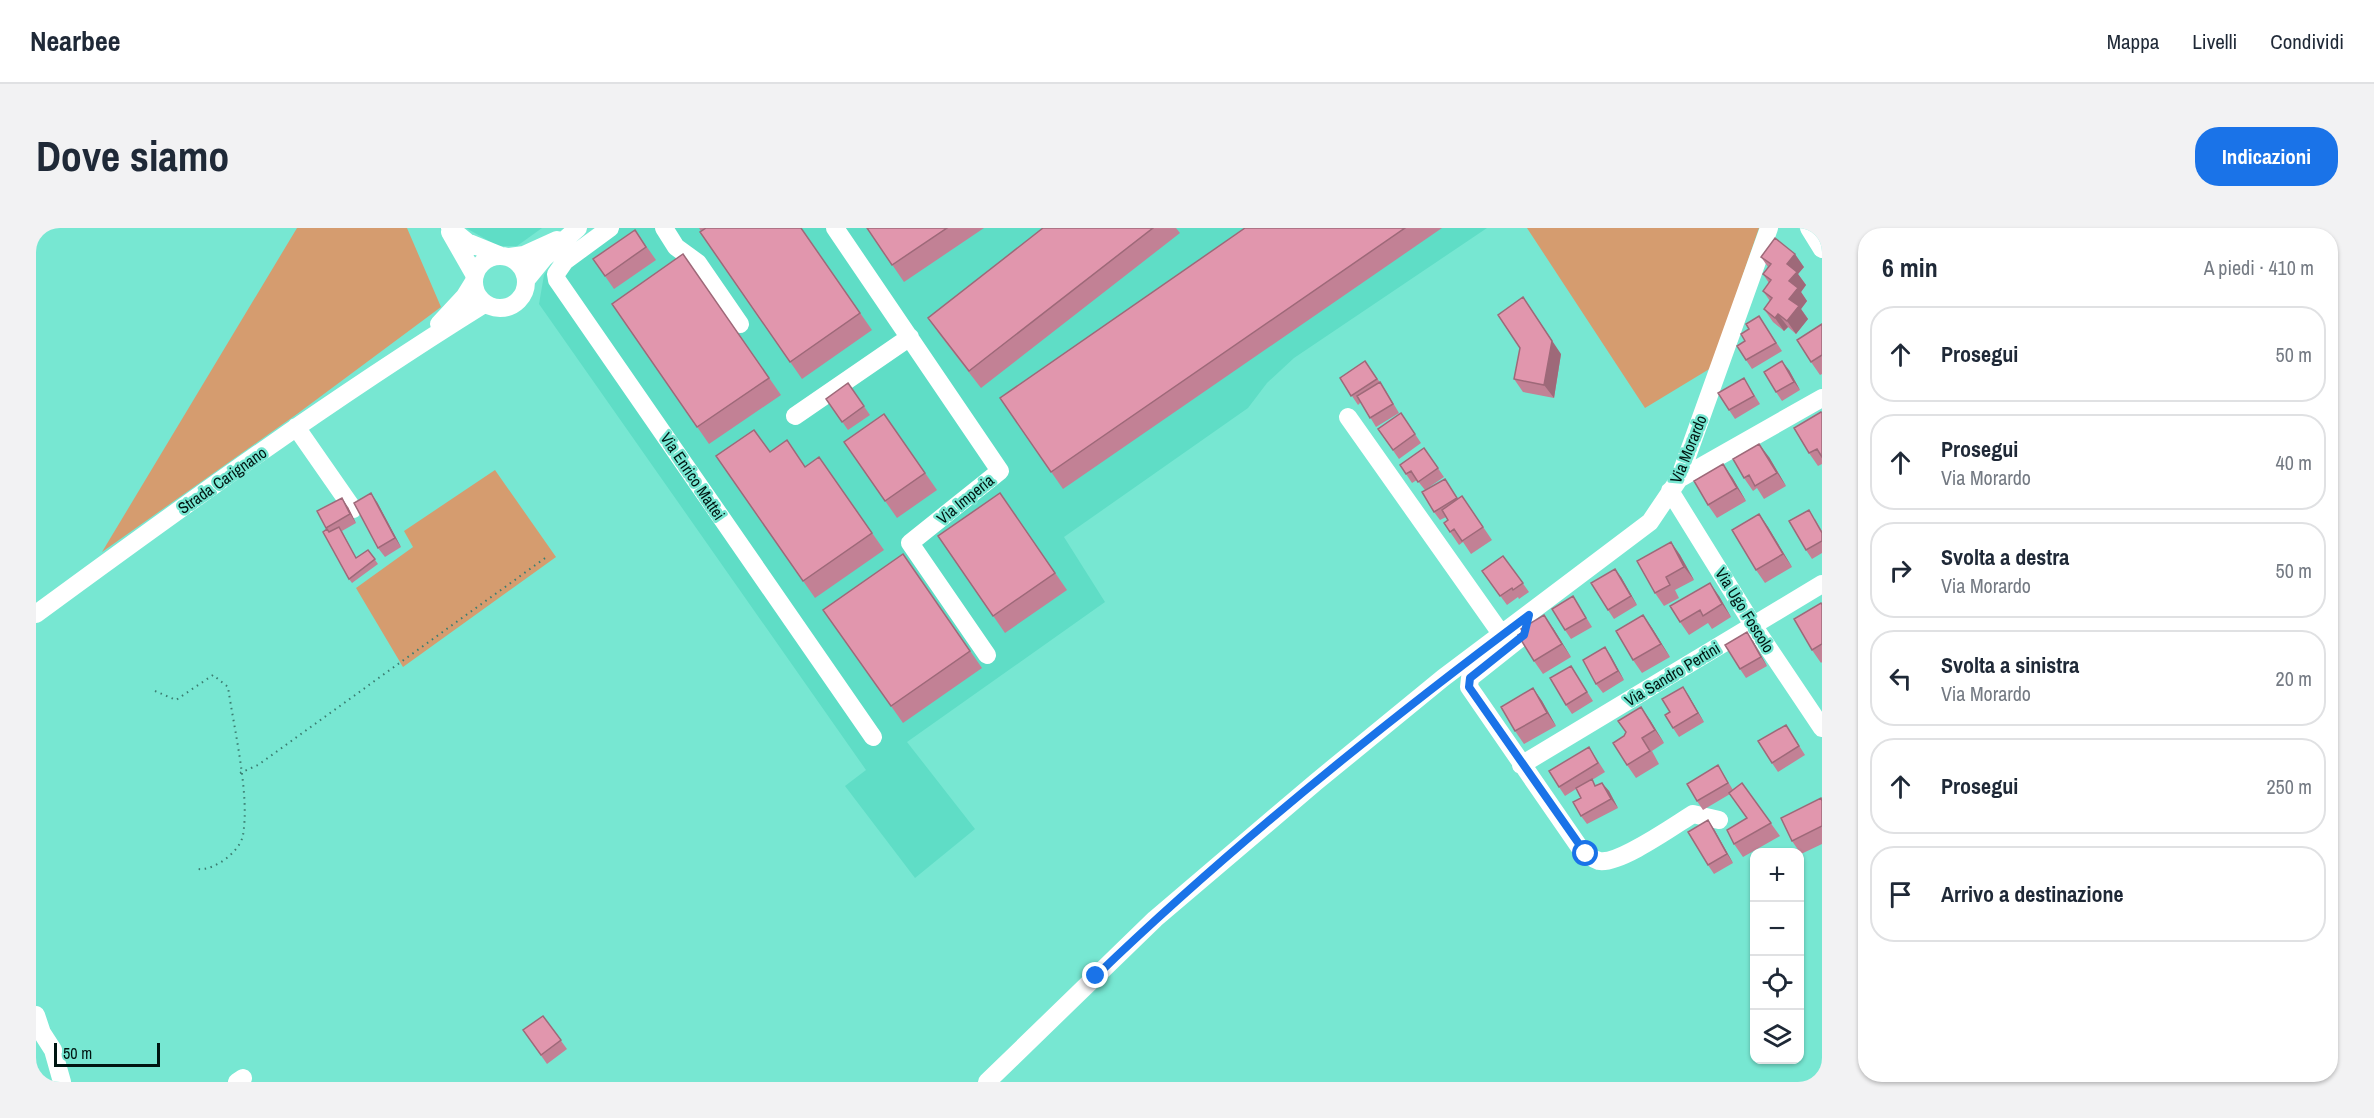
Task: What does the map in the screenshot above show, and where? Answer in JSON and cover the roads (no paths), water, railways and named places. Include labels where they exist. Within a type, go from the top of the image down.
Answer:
[{"type":"street","points":[[449,228],[466,242],[504,256],[522,268],[526,280]]},
{"type":"street","points":[[449,228],[473,278],[477,296],[484,304],[497,308],[511,306],[520,298],[526,280],[573,231]]},
{"type":"street","name":"Via Enrico Mattei","points":[[610,228],[565,261],[556,274],[557,280],[873,737]]},
{"type":"street","points":[[664,228],[676,248],[698,263],[740,324]]},
{"type":"street","name":"Via Imperia","points":[[835,228],[1000,471],[910,543],[987,655]]},
{"type":"street","name":"Via Morardo","points":[[987,1082],[1155,919],[1434,685],[1650,522],[1675,485],[1769,228]]},
{"type":"street","points":[[1809,228],[1822,249]]},
{"type":"street","points":[[473,278],[480,264],[489,257],[524,255],[573,231]]},
{"type":"street","name":"Strada Carignano","points":[[410,349],[447,316],[473,278]]},
{"type":"street","name":"Strada Carignano","points":[[36,614],[296,427],[410,349],[484,304]]},
{"type":"street","points":[[795,416],[910,337]]},
{"type":"street","points":[[1675,485],[1822,398]]},
{"type":"street","points":[[1348,417],[1502,634]]},
{"type":"street","points":[[296,427],[353,509]]},
{"type":"street","name":"Via Ugo Foscolo","points":[[1675,485],[1754,625],[1822,728]]},
{"type":"street","name":"Via Sandro Pertini","points":[[1521,765],[1822,584]]},
{"type":"street","name":"Via Morardo","points":[[1529,615],[1524,635],[1470,678],[1469,687],[1580,848],[1601,862],[1627,854],[1693,814],[1719,820]]},
{"type":"street","points":[[36,1015],[42,1033],[53,1050],[62,1082]]}]
